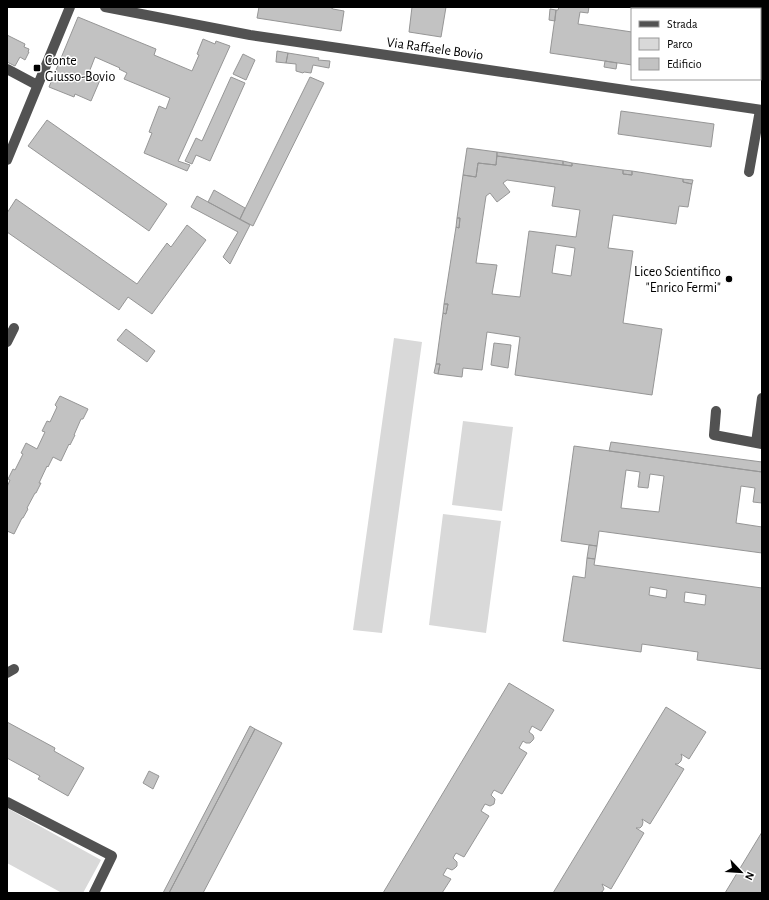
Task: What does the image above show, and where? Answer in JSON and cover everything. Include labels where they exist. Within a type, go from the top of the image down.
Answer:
[{"type":"street","points":[[7,160],[70,7]]},
{"type":"street","name":"Via Raffaele Bovio","points":[[105,7],[250,35],[761,110]]},
{"type":"street","points":[[7,69],[37,85]]},
{"type":"street","points":[[749,172],[758,145],[761,110]]},
{"type":"street","points":[[7,342],[14,328]]},
{"type":"street","points":[[716,411],[714,435],[759,443],[762,398]]},
{"type":"street","points":[[7,802],[112,856],[94,893]]},
{"type":"green space","points":[[667,7],[762,7],[762,63],[761,8]]},
{"type":"green space","points":[[394,338],[422,342],[382,633],[353,630]]},
{"type":"green space","points":[[463,421],[513,427],[502,511],[452,505]]},
{"type":"green space","points":[[443,514],[501,521],[486,633],[429,625]]},
{"type":"green space","points":[[7,808],[101,860],[83,893],[62,893],[7,863]]},
{"type":"building","points":[[259,7],[330,7],[344,11],[341,31],[257,18]]},
{"type":"building","points":[[412,7],[446,7],[441,37],[409,32]]},
{"type":"building","points":[[559,7],[589,7],[588,13],[580,12],[578,24],[631,32],[631,65],[550,53],[556,10],[558,10]]},
{"type":"building","points":[[550,9],[556,10],[555,21],[549,20]]},
{"type":"building","points":[[78,17],[156,49],[154,55],[192,71],[199,55],[197,54],[203,39],[215,44],[216,41],[230,46],[178,161],[190,165],[187,171],[144,153],[152,133],[149,132],[159,106],[166,109],[170,98],[124,79],[127,73],[119,69],[120,68],[95,57],[88,75],[100,80],[91,101],[75,94],[74,97],[49,87]]},
{"type":"building","points":[[7,35],[25,44],[24,47],[29,49],[25,60],[20,57],[15,66],[7,62]]},
{"type":"building","points":[[277,51],[288,53],[286,63],[276,62]]},
{"type":"building","points":[[288,53],[319,58],[318,60],[330,61],[329,68],[313,65],[311,73],[296,71],[296,64],[286,63]]},
{"type":"building","points":[[243,54],[255,60],[246,80],[233,74]]},
{"type":"building","points":[[605,61],[617,63],[616,69],[604,67]]},
{"type":"building","points":[[231,77],[245,83],[210,161],[196,155],[192,164],[185,161],[196,138],[202,141]]},
{"type":"building","points":[[310,77],[324,83],[253,226],[240,219]]},
{"type":"building","points":[[621,111],[714,124],[711,147],[618,134]]},
{"type":"building","points":[[47,120],[167,204],[149,231],[28,146]]},
{"type":"building","points":[[467,148],[497,152],[496,165],[478,163],[476,177],[463,175]]},
{"type":"building","points":[[497,152],[563,161],[563,165],[497,156]]},
{"type":"building","points":[[497,156],[572,166],[572,163],[623,170],[623,174],[632,175],[632,171],[683,179],[683,182],[692,184],[688,207],[679,206],[676,224],[613,215],[608,248],[633,251],[623,323],[662,329],[652,395],[515,375],[520,337],[487,332],[482,370],[463,368],[462,377],[438,374],[440,364],[436,364],[443,313],[446,314],[448,304],[444,304],[456,227],[459,228],[460,218],[457,218],[463,175],[476,177],[478,163],[496,165]],"holes":[[[507,180],[555,187],[552,206],[580,210],[576,237],[529,231],[520,297],[492,294],[497,265],[476,263],[486,196],[490,193],[497,202],[510,192],[503,183]],[[556,245],[575,248],[571,276],[552,273]]]},
{"type":"building","points":[[563,161],[572,163],[572,166],[563,165]]},
{"type":"building","points":[[623,170],[632,171],[632,175],[623,174]]},
{"type":"building","points":[[683,179],[693,180],[692,184],[683,182]]},
{"type":"building","points":[[214,190],[245,208],[240,219],[208,202]]},
{"type":"building","points":[[197,196],[250,225],[230,264],[223,257],[238,232],[191,207]]},
{"type":"building","points":[[16,199],[137,284],[167,243],[171,247],[187,225],[206,240],[152,314],[128,297],[119,310],[7,232],[7,213]]},
{"type":"building","points":[[457,218],[460,218],[459,228],[456,227]]},
{"type":"building","points":[[444,304],[448,304],[446,314],[443,313]]},
{"type":"building","points":[[126,329],[155,351],[147,362],[117,340]]},
{"type":"building","points":[[494,343],[511,345],[508,368],[491,365]]},
{"type":"building","points":[[436,364],[440,364],[438,374],[434,373]]},
{"type":"building","points":[[60,396],[88,409],[83,419],[81,419],[75,435],[61,461],[53,457],[48,467],[47,466],[39,483],[41,483],[14,534],[7,531],[7,487],[10,480],[8,479],[13,469],[15,470],[23,454],[21,453],[26,443],[37,449],[45,432],[42,431],[47,421],[50,422],[57,407],[55,405]]},
{"type":"building","points":[[611,442],[762,462],[762,472],[609,451]]},
{"type":"building","points":[[574,446],[762,472],[762,503],[753,502],[755,488],[741,486],[736,523],[762,527],[762,553],[599,531],[597,546],[561,541]],"holes":[[[626,470],[640,472],[638,487],[648,488],[650,474],[664,476],[659,512],[621,508]]]},
{"type":"building","points":[[589,545],[597,546],[595,559],[587,558]]},
{"type":"building","points":[[587,558],[595,559],[594,565],[762,588],[762,669],[697,660],[698,652],[642,644],[641,652],[563,641],[573,576],[585,578]],"holes":[[[650,587],[667,590],[666,598],[649,595]],[[685,592],[706,595],[705,605],[684,602]]]},
{"type":"building","points":[[509,683],[554,710],[541,731],[532,726],[529,732],[533,735],[533,740],[530,743],[523,741],[519,748],[527,753],[502,794],[494,790],[491,795],[495,799],[494,804],[490,806],[485,804],[481,811],[489,816],[464,857],[456,853],[453,858],[457,862],[457,866],[452,870],[447,868],[443,875],[451,879],[442,893],[383,893]]},
{"type":"building","points":[[666,707],[706,732],[689,759],[681,754],[681,761],[678,764],[675,764],[684,769],[650,824],[642,819],[642,826],[640,828],[636,828],[644,833],[611,889],[602,884],[604,889],[602,892],[598,893],[553,893]]},
{"type":"building","points":[[7,722],[55,748],[54,751],[84,768],[68,796],[38,779],[40,776],[7,758]]},
{"type":"building","points":[[250,726],[255,729],[169,893],[163,893]]},
{"type":"building","points":[[255,729],[282,743],[203,893],[169,893]]},
{"type":"building","points":[[149,771],[159,776],[153,789],[143,783]]},
{"type":"building","points":[[762,832],[762,893],[725,893]]},
{"type":"place","name":"Conte Giusso-Bovio","points":[[37,68]]},
{"type":"place","name":"Liceo Scientifico \"Enrico Fermi\"","points":[[729,279]]}]
